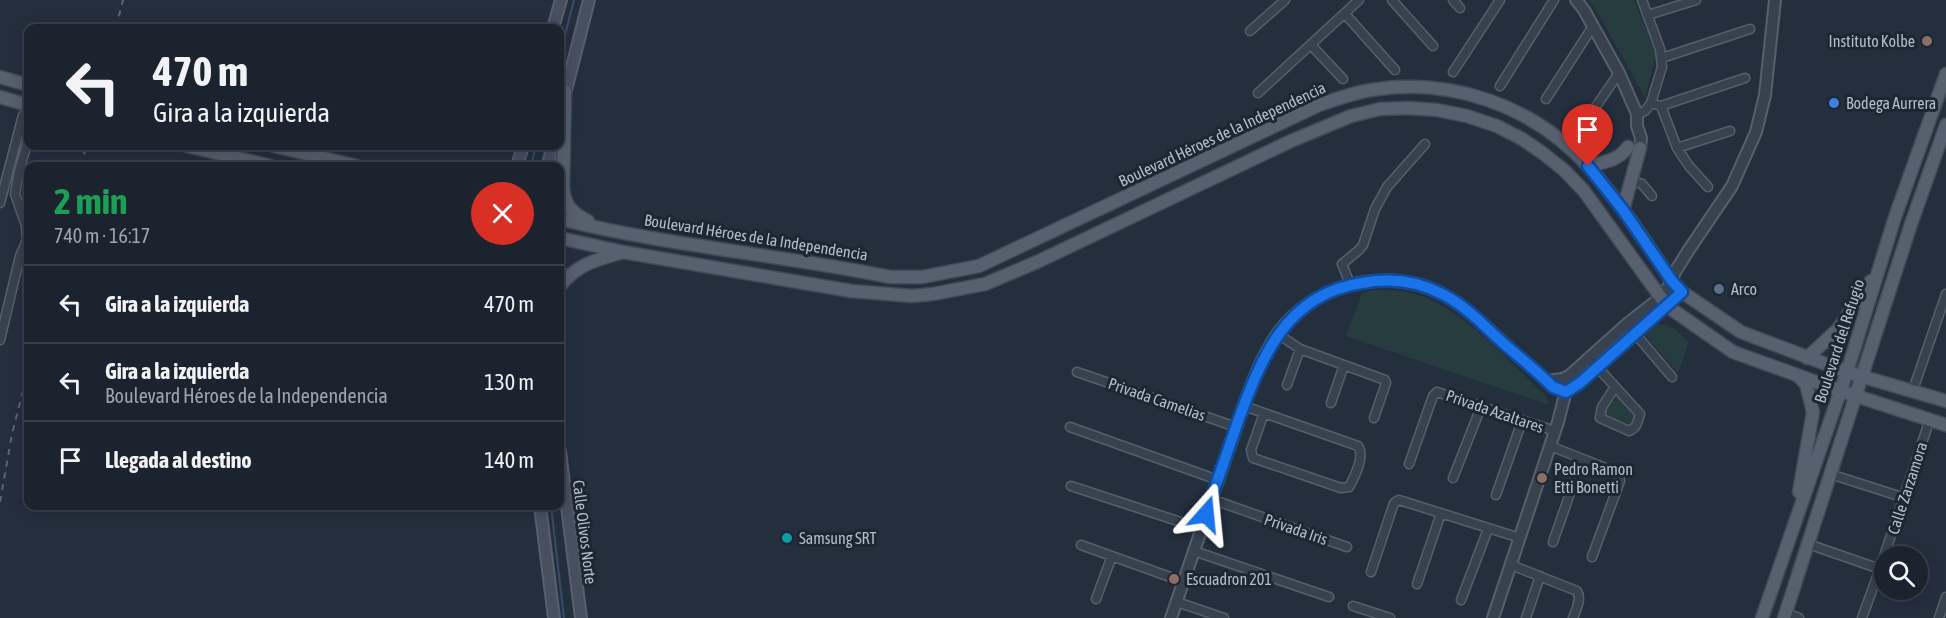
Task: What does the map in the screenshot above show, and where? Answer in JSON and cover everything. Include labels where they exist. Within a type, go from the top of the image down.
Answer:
[{"type":"main road","points":[[554,24],[561,0]]},
{"type":"main road","points":[[564,97],[589,0]]},
{"type":"main road","name":"Boulevard del Refugio","points":[[1762,618],[1841,391],[1895,217],[1946,74]]},
{"type":"main road","points":[[0,77],[24,84]]},
{"type":"main road","name":"Boulevard Héroes de la Independencia","points":[[564,220],[602,229],[891,277],[922,277],[979,266],[1319,105],[1370,90],[1416,86],[1449,89],[1477,95],[1516,111],[1544,127],[1566,144],[1588,166],[1623,210],[1682,292],[1741,332],[1847,372],[1946,401]]},
{"type":"main road","points":[[564,140],[565,92]]},
{"type":"main road","points":[[0,97],[24,108]]},
{"type":"main road","points":[[564,239],[623,252],[785,280],[883,294],[933,294],[986,284],[1327,124],[1380,109],[1437,110],[1467,116],[1497,126],[1522,139],[1565,171],[1584,191],[1663,302],[1733,352],[1855,396],[1946,425]]},
{"type":"main road","name":"Boulevard del Refugio","points":[[1785,615],[1911,224],[1946,125]]},
{"type":"main road","points":[[1588,166],[1615,159],[1634,147]]},
{"type":"main road","points":[[1623,210],[1631,180],[1634,147]]},
{"type":"main road","points":[[204,150],[254,162]]},
{"type":"main road","points":[[291,150],[340,162]]},
{"type":"main road","points":[[564,199],[568,208],[576,215],[602,229]]},
{"type":"main road","points":[[986,284],[1014,262],[1016,255],[1014,249]]},
{"type":"main road","points":[[564,281],[575,269],[589,262],[623,252]]},
{"type":"main road","points":[[1807,358],[1838,329],[1879,270]]},
{"type":"main road","points":[[1793,525],[1813,412],[1806,384],[1797,375]]},
{"type":"main road","name":"Calle Olivos Norte","points":[[564,483],[581,618]]},
{"type":"main road","points":[[540,510],[554,618]]},
{"type":"street","points":[[1250,31],[1285,0]]},
{"type":"street","points":[[1258,93],[1359,0]]},
{"type":"street","points":[[1392,0],[1433,46]]},
{"type":"street","points":[[1453,0],[1460,8]]},
{"type":"street","points":[[1453,72],[1500,0]]},
{"type":"street","points":[[1500,86],[1554,0]]},
{"type":"street","points":[[1576,0],[1619,73],[1637,120],[1634,147]]},
{"type":"street","points":[[1637,120],[1651,103],[1659,80],[1662,58],[1642,0]]},
{"type":"street","points":[[1648,15],[1696,0]]},
{"type":"street","points":[[1171,618],[1257,372],[1287,322],[1310,303],[1350,284],[1375,280],[1393,280],[1428,288],[1443,294],[1475,317],[1557,390],[1566,392],[1574,388],[1635,333],[1663,302],[1680,262],[1732,186],[1756,132],[1765,95],[1776,0]]},
{"type":"street","points":[[1345,14],[1395,69]]},
{"type":"street","points":[[1546,99],[1593,26]]},
{"type":"street","points":[[1662,58],[1750,29]]},
{"type":"street","points":[[1311,45],[1343,79]]},
{"type":"street","points":[[1579,131],[1619,73]]},
{"type":"street","points":[[1651,103],[1661,106],[1745,78]]},
{"type":"street","points":[[1661,106],[1677,148],[1708,187]]},
{"type":"street","points":[[0,203],[24,108]]},
{"type":"street","points":[[1677,148],[1730,131]]},
{"type":"street","points":[[1350,284],[1342,264],[1363,245],[1375,209],[1387,187],[1425,144]]},
{"type":"street","points":[[24,220],[15,194],[25,150]]},
{"type":"street","points":[[1631,180],[1642,184],[1652,196]]},
{"type":"street","points":[[0,340],[24,247]]},
{"type":"street","points":[[1547,381],[1569,376],[1627,324],[1682,292]]},
{"type":"street","points":[[1913,390],[1946,294]]},
{"type":"street","points":[[1627,324],[1672,377]]},
{"type":"street","points":[[1278,334],[1300,349],[1385,380],[1374,418]]},
{"type":"street","points":[[1287,385],[1300,349]]},
{"type":"street","points":[[1589,358],[1640,414],[1634,429],[1629,431],[1600,418],[1602,407],[1615,387]]},
{"type":"street","points":[[1331,403],[1344,365]]},
{"type":"street","name":"Privada Camelias","points":[[1077,372],[1236,427]]},
{"type":"street","points":[[1493,618],[1555,431],[1569,376]]},
{"type":"street","name":"Privada Azaltares","points":[[1408,464],[1435,392],[1555,431]]},
{"type":"street","points":[[1244,406],[1264,413],[1360,448],[1360,459],[1351,484],[1345,489],[1251,456],[1264,413]]},
{"type":"street","points":[[1453,478],[1480,407]]},
{"type":"street","name":"Calle Zarzamora","points":[[1888,546],[1930,419]]},
{"type":"street","points":[[1496,495],[1522,421]]},
{"type":"street","points":[[1070,428],[1218,480]]},
{"type":"street","points":[[1550,446],[1616,472],[1619,476],[1620,481],[1592,557]]},
{"type":"street","points":[[1553,542],[1582,459]]},
{"type":"street","points":[[1830,474],[1905,498]]},
{"type":"street","points":[[1071,486],[1202,529]]},
{"type":"street","name":"Privada Iris","points":[[1211,499],[1347,547]]},
{"type":"street","points":[[1371,572],[1394,503],[1397,500],[1520,538]]},
{"type":"street","points":[[1417,584],[1441,513]]},
{"type":"street","points":[[1461,600],[1488,529]]},
{"type":"street","points":[[1808,544],[1874,567]]},
{"type":"street","points":[[1081,545],[1184,582]]},
{"type":"street","points":[[1194,551],[1329,597]]},
{"type":"street","points":[[1096,599],[1112,556]]},
{"type":"street","points":[[1511,565],[1577,591],[1579,601],[1573,618]]},
{"type":"street","points":[[1526,618],[1540,576]]},
{"type":"street","name":"Calle Zarzamora","points":[[1862,618],[1874,585]]},
{"type":"street","points":[[1939,618],[1946,597]]},
{"type":"street","points":[[1177,602],[1224,618]]},
{"type":"street","points":[[1353,606],[1390,618]]},
{"type":"street","points":[[1785,615],[1799,618]]},
{"type":"green space","points":[[1588,0],[1634,0],[1656,54],[1645,98],[1594,6]]},
{"type":"green space","points":[[1374,290],[1416,294],[1451,311],[1502,353],[1546,396],[1549,405],[1346,336],[1362,293]]},
{"type":"green space","points":[[1658,324],[1671,327],[1689,342],[1678,373],[1644,334]]},
{"type":"green space","points":[[1618,397],[1634,415],[1635,419],[1631,424],[1604,415],[1608,405]]},
{"type":"waterway","points":[[564,39],[574,0]]},
{"type":"waterway","points":[[532,162],[535,150]]},
{"type":"waterway","points":[[551,510],[564,618]]},
{"type":"railway","points":[[117,24],[123,0]]},
{"type":"railway","points":[[82,162],[85,150]]},
{"type":"railway","points":[[0,502],[12,434],[24,387]]},
{"type":"place","name":"Instituto Kolbe","points":[[1927,41]]},
{"type":"place","name":"Bodega Aurrera","points":[[1834,103]]},
{"type":"place","name":"Arco","points":[[1719,289]]},
{"type":"place","name":"Pedro Ramon Etti Bonetti","points":[[1542,478]]},
{"type":"place","name":"Samsung SRT","points":[[787,538]]},
{"type":"place","name":"Escuadron 201","points":[[1174,579]]},
{"type":"route","points":[[1206,514],[1244,406],[1266,354],[1287,322],[1300,310],[1323,296],[1350,284],[1375,280],[1411,283],[1443,294],[1475,317],[1561,392],[1574,388],[1667,306],[1682,292],[1615,199],[1588,166]]}]
